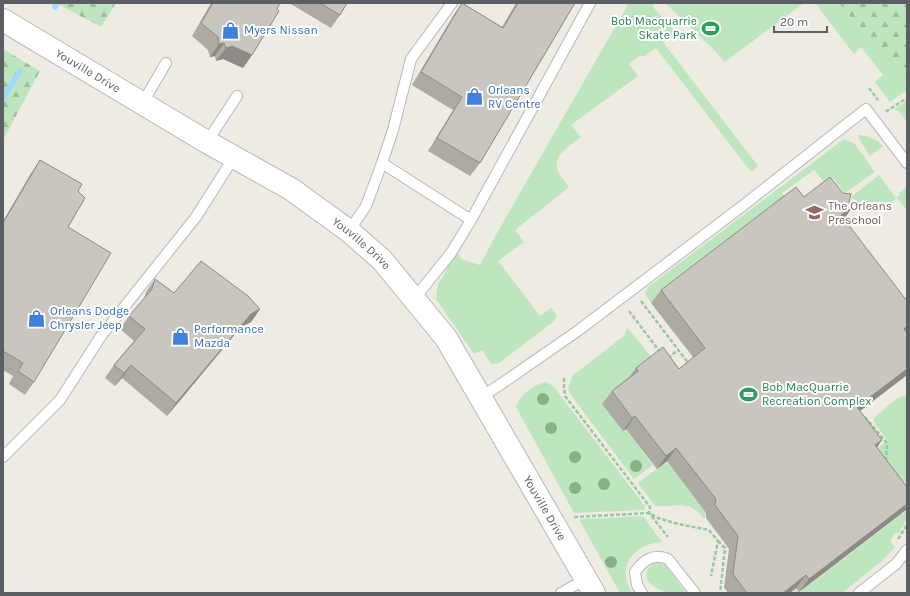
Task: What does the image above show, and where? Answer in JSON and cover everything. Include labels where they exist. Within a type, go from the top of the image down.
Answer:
[{"type":"street","name":"Youville Drive","points":[[3,20],[142,104],[291,189],[349,231],[382,260],[446,338],[590,586]]},
{"type":"lane","points":[[349,231],[366,206],[382,163],[411,59],[452,3]]},
{"type":"lane","points":[[414,299],[451,253],[471,220],[590,3]]},
{"type":"lane","points":[[142,104],[166,63]]},
{"type":"lane","points":[[207,142],[237,96]]},
{"type":"lane","points":[[480,398],[579,330],[745,204],[866,109],[907,163]]},
{"type":"lane","points":[[3,457],[60,400],[101,336],[196,217],[234,157]]},
{"type":"lane","points":[[382,163],[471,220]]},
{"type":"lane","points":[[858,593],[896,564],[907,550]]},
{"type":"lane","points":[[642,593],[637,585],[634,572],[646,559],[662,557],[668,559],[695,593]]},
{"type":"lane","points":[[561,593],[590,586]]},
{"type":"path","points":[[869,88],[887,111],[907,98]]},
{"type":"path","points":[[641,301],[690,365]]},
{"type":"path","points":[[629,311],[661,353]]},
{"type":"path","points":[[666,359],[679,349]]},
{"type":"path","points":[[564,378],[565,396],[650,507],[649,513],[668,538]]},
{"type":"path","points":[[865,417],[887,443],[886,463]]},
{"type":"path","points":[[574,517],[649,513],[658,518],[678,524],[709,530],[725,548],[720,593]]},
{"type":"path","points":[[897,541],[907,525]]},
{"type":"path","points":[[711,576],[718,541]]},
{"type":"green space","points":[[56,3],[116,3],[101,27]]},
{"type":"green space","points":[[629,3],[655,3],[653,7],[675,32],[663,42],[758,166],[751,172],[656,48],[645,56],[639,56],[629,64],[638,76],[571,125],[581,137],[565,149],[558,159],[557,164],[561,177],[567,183],[568,188],[515,230],[524,242],[498,261],[540,316],[551,308],[557,316],[553,322],[499,363],[491,364],[482,350],[474,354],[436,299],[438,284],[444,275],[451,258],[459,254],[461,259],[480,265]]},
{"type":"green space","points":[[665,3],[804,3],[725,62]]},
{"type":"green space","points":[[815,3],[839,3],[907,84],[907,90],[890,102],[875,82],[883,75],[861,47],[854,54]]},
{"type":"green space","points":[[839,3],[907,3],[907,84]]},
{"type":"green space","points":[[3,49],[40,71],[3,140]]},
{"type":"green space","points":[[907,101],[907,122],[898,110],[896,111],[895,109]]},
{"type":"green space","points":[[858,135],[872,138],[883,146],[870,156]]},
{"type":"green space","points":[[844,139],[854,143],[875,172],[845,193],[833,178],[826,184],[814,170],[782,193],[787,200],[651,303],[645,294],[648,287]]},
{"type":"green space","points":[[879,175],[896,198],[900,195],[899,193],[907,187],[907,210],[897,198],[886,206],[876,207],[861,204],[851,197]]},
{"type":"green space","points":[[628,328],[654,360],[623,430],[626,429],[653,465],[634,479],[570,394],[568,389],[572,376],[625,335],[625,331]]},
{"type":"green space","points":[[547,382],[554,387],[645,506],[644,510],[574,513],[516,407],[518,402],[528,390]]},
{"type":"green space","points":[[907,395],[907,519],[899,533],[895,533],[890,542],[895,547],[882,561],[842,593],[791,593],[796,588],[800,592],[906,511],[872,452],[887,440],[874,422],[874,418],[893,401]]},
{"type":"green space","points":[[672,457],[671,466],[706,513],[704,519],[693,508],[687,506],[655,506],[638,483]]},
{"type":"green space","points":[[643,516],[662,542],[643,547],[630,558],[626,574],[632,593],[620,593],[580,519]]},
{"type":"green space","points":[[659,563],[665,565],[686,593],[666,592],[657,589],[650,583],[646,576],[647,571],[655,564]]},
{"type":"building","name":"Myers Nissan","points":[[213,3],[280,3],[277,9],[279,11],[252,55],[232,46],[226,48],[224,43],[219,44],[218,37],[201,23]]},
{"type":"building","points":[[320,3],[347,3],[340,15]]},
{"type":"building","name":"Orleans RV Centre","points":[[462,3],[503,28],[518,3],[575,3],[480,163],[437,138],[462,97],[421,72]]},
{"type":"building","name":"Orleans Dodge Chrysler Jeep","points":[[40,160],[82,184],[78,191],[85,198],[68,227],[111,253],[34,382],[18,371],[23,363],[3,351],[3,223]]},
{"type":"building","name":"Bob MacQuarrie Recreation Complex","points":[[830,177],[843,193],[851,194],[849,202],[853,206],[841,215],[907,301],[907,326],[904,329],[907,333],[907,369],[857,407],[882,440],[875,445],[907,487],[907,504],[809,579],[806,575],[783,593],[747,593],[733,574],[738,536],[715,505],[716,499],[676,448],[666,456],[635,416],[632,418],[612,391],[638,371],[636,368],[663,347],[679,369],[705,348],[661,290],[796,187],[804,197]]},
{"type":"building","name":"Performance Mazda","points":[[201,261],[248,296],[260,309],[251,314],[176,403],[131,365],[124,373],[114,365],[145,329],[129,316],[152,289],[155,279],[174,293]]},
{"type":"waterway","points":[[55,7],[57,3]]},
{"type":"waterway","points":[[3,98],[20,71]]},
{"type":"place","name":"Bob Macquarrie Skate Park","points":[[710,28]]},
{"type":"place","name":"Myers Nissan","points":[[231,30]]},
{"type":"place","name":"Orleans RV Centre","points":[[475,97]]},
{"type":"place","name":"The Orleans Preschool","points":[[815,213]]},
{"type":"place","name":"Orleans Dodge Chrysler Jeep","points":[[37,318]]},
{"type":"place","name":"Performance Mazda","points":[[181,336]]},
{"type":"place","name":"Bob MacQuarrie Recreation Complex","points":[[749,394]]}]
